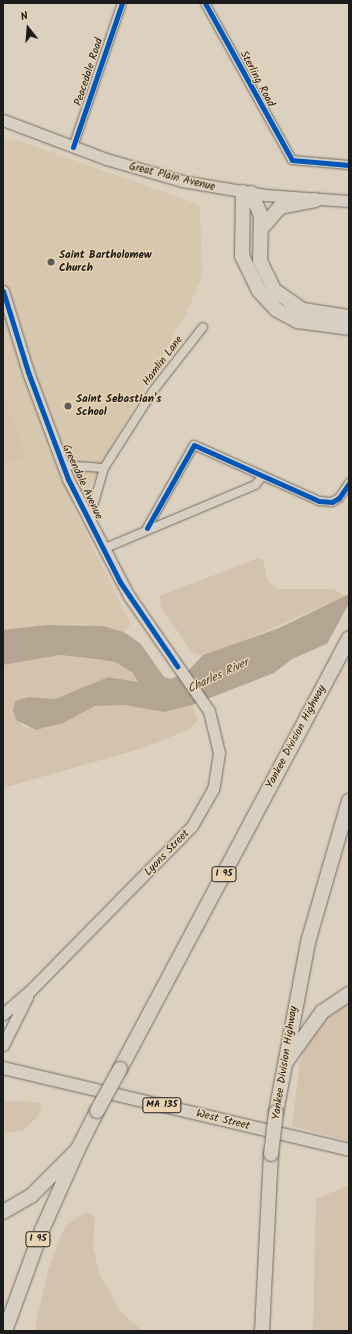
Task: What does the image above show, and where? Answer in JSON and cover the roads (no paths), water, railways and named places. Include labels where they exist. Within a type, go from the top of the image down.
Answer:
[{"type":"highway","points":[[247,193],[260,210],[260,239],[264,274],[282,298],[309,312],[349,317]]},
{"type":"highway","points":[[247,193],[242,256],[259,291],[278,310],[298,321],[349,328]]},
{"type":"highway","points":[[260,239],[265,221],[280,207],[315,200]]},
{"type":"highway","name":"Yankee Division Highway","points":[[78,1149],[349,638]]},
{"type":"highway","name":"Yankee Division Highway","points":[[262,1331],[271,1154],[283,1066],[311,931],[349,801]]},
{"type":"highway","points":[[283,1066],[322,1012],[349,994]]},
{"type":"highway","points":[[3,1212],[35,1192],[78,1149]]},
{"type":"highway","name":"I 95","points":[[5,1331],[42,1230],[78,1149]]},
{"type":"main road","name":"Great Plain Avenue","points":[[6,124],[151,173],[247,193],[315,200],[349,201]]},
{"type":"main road","name":"Greendale Avenue","points":[[3,291],[62,465],[103,549],[133,602],[191,686]]},
{"type":"main road","name":"Lyons Street","points":[[3,1014],[33,988],[180,840],[202,813],[213,789],[219,760],[216,733],[206,707],[191,686]]},
{"type":"main road","name":"Lyons Street","points":[[3,1045],[33,988]]},
{"type":"main road","name":"West Street","points":[[3,1068],[349,1150]]},
{"type":"street","name":"Peacedale Road","points":[[73,147],[122,3]]},
{"type":"street","name":"Sterling Road","points":[[205,3],[282,147],[295,161],[349,165]]},
{"type":"street","name":"Hamlin Lane","points":[[89,520],[104,468],[154,391],[203,328]]},
{"type":"street","points":[[147,528],[194,445],[262,477],[319,501],[339,498],[349,482]]},
{"type":"street","points":[[62,465],[104,468]]},
{"type":"street","points":[[103,549],[147,528],[256,485],[262,477]]},
{"type":"water","name":"Charles River","points":[[349,594],[349,634],[292,659],[274,673],[192,705],[164,712],[124,705],[95,706],[63,723],[36,730],[16,720],[13,710],[15,701],[28,697],[55,699],[108,677],[138,682],[133,673],[115,662],[95,659],[60,655],[3,665],[3,630],[46,625],[103,626],[124,632],[141,644],[164,677],[171,679],[187,672],[203,655],[279,628]]},
{"type":"place","name":"Saint Bartholomew Church","points":[[51,262]]},
{"type":"place","name":"Saint Sebastian's School","points":[[68,406]]}]
